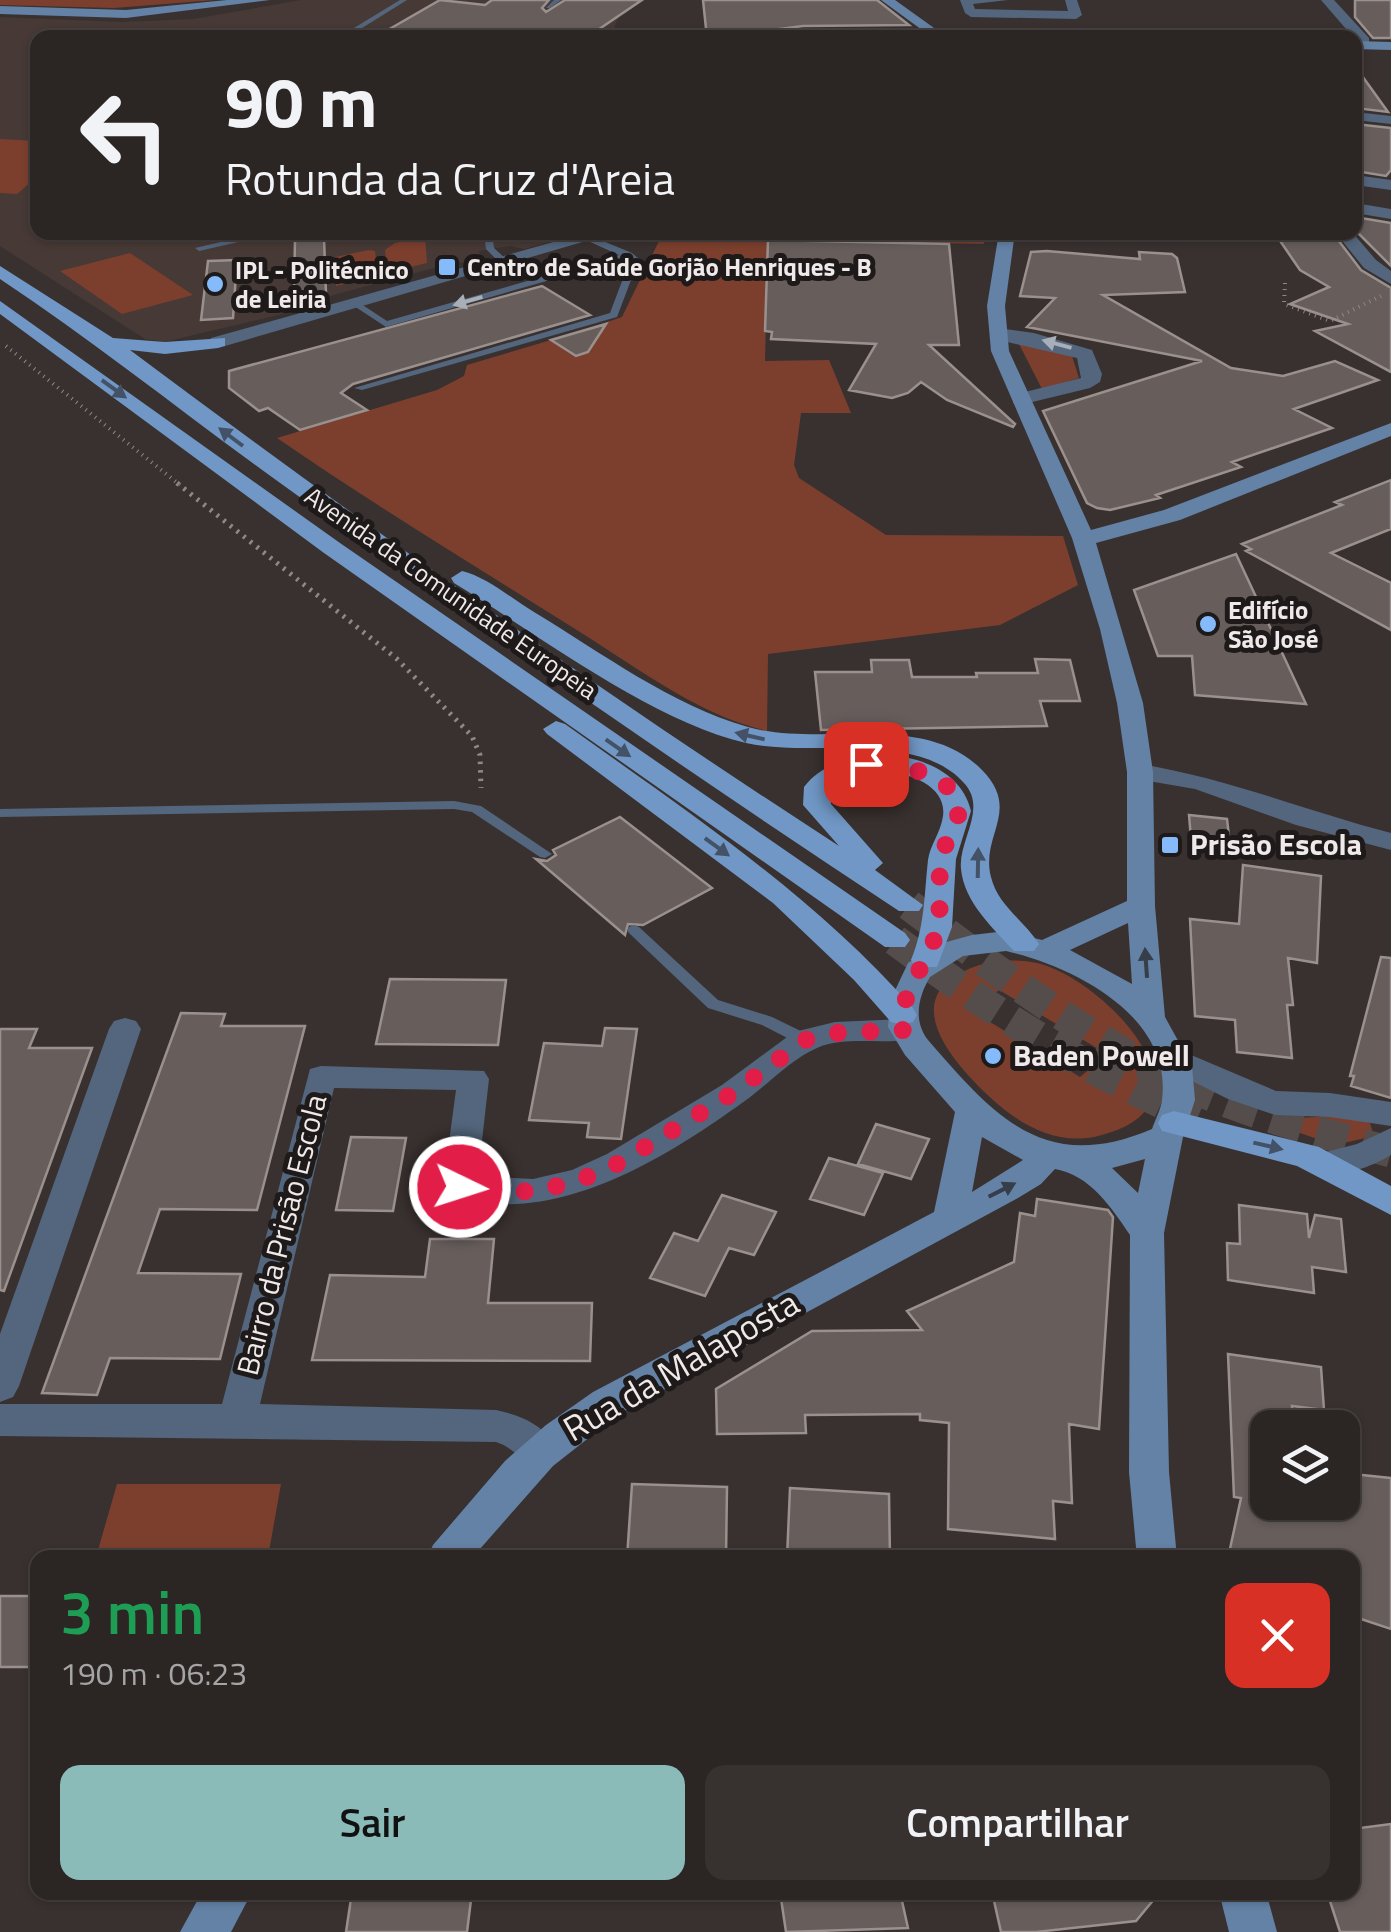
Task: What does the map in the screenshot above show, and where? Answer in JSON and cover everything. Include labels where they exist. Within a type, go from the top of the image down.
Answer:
[{"type":"main road","points":[[0,10],[124,18],[264,0]]},
{"type":"main road","points":[[887,0],[944,30]]},
{"type":"main road","points":[[919,19],[944,30]]},
{"type":"main road","points":[[1362,40],[1391,44]]},
{"type":"main road","points":[[1005,240],[995,290],[997,334],[1020,398],[1083,538],[1117,648],[1140,772],[1141,906],[1150,1020]]},
{"type":"main road","name":"Avenida da Comunidade Europeia","points":[[0,271],[107,342],[378,541],[690,761],[910,904],[830,824],[817,805],[817,787],[838,769],[866,764],[905,767],[933,778],[952,793],[958,816],[943,850],[940,915],[926,960]]},
{"type":"main road","name":"Avenida da Comunidade Europeia","points":[[0,306],[280,511],[895,940]]},
{"type":"main road","points":[[107,342],[164,348],[218,342]]},
{"type":"main road","points":[[182,400],[178,368],[218,342]]},
{"type":"main road","points":[[1083,538],[1106,535],[1172,514],[1391,429]]},
{"type":"main road","points":[[280,511],[303,541],[340,571],[802,910],[903,1023],[971,1112],[1018,1144],[1065,1157],[1115,1156],[1170,1130],[1326,1164],[1391,1202]]},
{"type":"main road","points":[[378,541],[433,560],[674,708],[718,728],[773,741],[880,743],[912,748],[961,766],[986,795],[989,813],[974,867],[981,890],[1036,946]]},
{"type":"main road","points":[[1036,946],[1141,906]]},
{"type":"main road","points":[[903,1023],[907,990],[926,960],[968,944],[1036,946],[1082,962],[1107,979],[1150,1020],[1177,1060],[1182,1090],[1147,1234],[1148,1472],[1155,1550]]},
{"type":"main road","points":[[950,1216],[971,1112]]},
{"type":"main road","points":[[1065,1157],[1120,1194],[1147,1234]]},
{"type":"main road","name":"Rua da Malaposta","points":[[453,1550],[485,1508],[538,1451],[606,1403],[1065,1157]]},
{"type":"main road","points":[[204,1932],[224,1900]]},
{"type":"main road","points":[[1244,1900],[1253,1932]]},
{"type":"street","points":[[1002,0],[965,0],[970,12],[1076,15],[1071,0]]},
{"type":"street","points":[[1327,0],[1350,30]]},
{"type":"street","points":[[1338,0],[1356,30]]},
{"type":"street","points":[[1362,117],[1391,120]]},
{"type":"street","points":[[1362,181],[1391,185]]},
{"type":"street","points":[[1362,209],[1391,214]]},
{"type":"street","points":[[218,342],[586,240]]},
{"type":"street","points":[[1350,240],[1370,264],[1391,279]]},
{"type":"street","points":[[997,334],[1034,339],[1085,354],[1092,374],[1090,382],[1020,398]]},
{"type":"street","points":[[1140,772],[1200,782],[1306,819],[1391,842]]},
{"type":"street","name":"Bairro da Prisão Escola","points":[[237,1420],[320,1077],[473,1079],[460,1187],[534,1192],[580,1180],[619,1163],[733,1093],[805,1040],[903,1023]]},
{"type":"street","points":[[0,1386],[125,1028]]},
{"type":"street","points":[[1177,1060],[1239,1091],[1275,1102],[1330,1104],[1391,1114]]},
{"type":"street","points":[[1326,1164],[1367,1154],[1391,1140]]},
{"type":"street","name":"Bairro da Prisão Escola","points":[[0,1420],[496,1426],[516,1431],[538,1451]]},
{"type":"lane","points":[[355,30],[404,0]]},
{"type":"lane","points":[[548,7],[558,0]]},
{"type":"lane","points":[[199,248],[238,240]]},
{"type":"lane","points":[[489,240],[490,249],[505,263]]},
{"type":"lane","points":[[358,388],[614,315],[634,264],[629,255],[606,240]]},
{"type":"lane","points":[[356,304],[386,324],[629,255]]},
{"type":"lane","points":[[0,813],[431,804],[476,809],[545,854]]},
{"type":"lane","points":[[634,930],[713,1004],[767,1021],[805,1040]]},
{"type":"path","points":[[1285,283],[1284,304],[1330,320],[1391,292]]},
{"type":"path","points":[[0,340],[396,659],[472,736],[480,756],[482,784],[476,809]]},
{"type":"shaded area","points":[[0,0],[215,0],[114,8],[0,5]]},
{"type":"shaded area","points":[[301,0],[627,0],[615,30],[30,30],[30,240],[557,240],[524,249],[510,246],[479,251],[482,259],[477,264],[456,262],[304,303],[299,310],[164,342],[145,339],[0,246],[0,17],[122,22],[193,19]]},
{"type":"shaded area","points":[[0,139],[30,141],[30,183],[17,194],[0,193]]},
{"type":"shaded area","points":[[425,240],[427,263],[387,273],[385,250],[395,243]]},
{"type":"shaded area","points":[[768,240],[765,361],[829,360],[851,413],[801,413],[794,465],[799,478],[886,535],[1063,536],[1078,585],[1000,625],[768,654],[767,731],[715,713],[666,687],[277,438],[437,390],[464,376],[467,365],[551,340],[576,356],[588,352],[595,340],[581,331],[622,317],[659,241]]},
{"type":"shaded area","points":[[768,240],[985,240],[984,244]]},
{"type":"shaded area","points":[[375,251],[378,276],[336,286],[335,257]]},
{"type":"shaded area","points":[[130,253],[193,295],[122,314],[60,271]]},
{"type":"shaded area","points":[[1019,344],[1072,356],[1079,378],[1042,389]]},
{"type":"shaded area","points":[[994,961],[1047,966],[1101,999],[1144,1049],[1154,1076],[1151,1101],[1134,1121],[1098,1136],[1078,1139],[1042,1132],[1009,1113],[967,1074],[941,1037],[935,1020],[934,1004],[940,991],[969,969]],"holes":[[[999,990],[1107,1054],[1080,1077],[972,1011]]]},
{"type":"shaded area","points":[[1348,1115],[1370,1123],[1374,1136],[1335,1145],[1300,1133],[1299,1118]]},
{"type":"shaded area","points":[[117,1484],[281,1484],[269,1550],[98,1550]]},
{"type":"building","points":[[440,0],[485,5],[492,0],[549,0],[542,8],[546,12],[565,0],[642,0],[598,30],[388,30]]},
{"type":"building","points":[[703,0],[877,0],[909,25],[803,26],[706,30]]},
{"type":"building","points":[[1355,0],[1391,0],[1391,38],[1373,38],[1355,17]]},
{"type":"building","points":[[1362,76],[1388,112],[1362,109]]},
{"type":"building","points":[[1362,125],[1391,128],[1391,170],[1386,176],[1362,172]]},
{"type":"building","points":[[1362,218],[1391,223],[1391,266],[1362,237]]},
{"type":"building","points":[[295,240],[324,240],[326,293],[294,295]]},
{"type":"building","points":[[768,240],[949,244],[959,345],[929,345],[1015,424],[1013,427],[947,400],[921,382],[908,393],[892,398],[849,390],[876,344],[771,339],[772,332],[765,331]]},
{"type":"building","points":[[1279,240],[1338,240],[1361,270],[1391,288],[1391,372],[1315,331],[1348,324],[1290,304],[1329,287],[1300,270]]},
{"type":"building","points":[[1031,252],[1140,259],[1139,252],[1172,254],[1177,258],[1185,292],[1103,295],[1231,368],[1283,376],[1335,361],[1378,380],[1294,409],[1332,428],[1232,462],[1241,467],[1156,495],[1160,498],[1110,510],[1097,508],[1087,503],[1043,411],[1202,361],[1027,327],[1055,298],[1020,296]]},
{"type":"building","points":[[237,260],[233,318],[201,320],[208,261]]},
{"type":"building","points":[[542,286],[590,315],[353,384],[341,393],[367,410],[300,430],[268,408],[259,411],[229,388],[229,371]]},
{"type":"building","points":[[606,324],[588,352],[576,356],[551,340]]},
{"type":"building","points":[[1391,480],[1391,529],[1331,553],[1391,583],[1391,630],[1246,551],[1251,549],[1242,544],[1342,505],[1335,502]]},
{"type":"building","name":"Edifício São José","points":[[1236,554],[1306,704],[1195,695],[1192,656],[1158,656],[1134,590]]},
{"type":"building","points":[[1035,659],[1070,660],[1080,701],[1040,701],[1047,726],[821,730],[815,672],[872,672],[871,660],[909,660],[912,677],[977,677],[976,673],[1038,673]]},
{"type":"building","points":[[1189,815],[1227,819],[1231,854],[1192,851]]},
{"type":"building","points":[[620,817],[712,888],[643,925],[628,924],[625,935],[536,859],[547,861],[556,855],[553,850]]},
{"type":"building","points":[[1243,865],[1321,876],[1317,963],[1288,958],[1293,1005],[1287,1005],[1292,1058],[1237,1052],[1235,1020],[1195,1016],[1190,919],[1239,924]]},
{"type":"building","points":[[1381,957],[1391,958],[1391,1098],[1351,1086],[1354,1076],[1350,1076]]},
{"type":"building","points":[[390,979],[506,980],[498,1045],[376,1044]]},
{"type":"building","points":[[181,1013],[225,1014],[221,1026],[305,1026],[257,1210],[160,1209],[138,1273],[241,1274],[220,1359],[110,1358],[97,1395],[42,1393]]},
{"type":"building","points":[[605,1028],[637,1029],[621,1139],[587,1137],[589,1123],[529,1120],[544,1043],[602,1046]]},
{"type":"building","points":[[0,1029],[37,1029],[29,1048],[92,1048],[4,1291],[0,1290]]},
{"type":"building","points":[[876,1124],[929,1139],[911,1179],[858,1164]]},
{"type":"building","points":[[351,1137],[406,1138],[393,1211],[336,1210]]},
{"type":"building","points":[[829,1158],[883,1173],[864,1215],[810,1199]]},
{"type":"building","points":[[722,1195],[776,1212],[754,1255],[729,1248],[705,1296],[650,1278],[674,1233],[698,1241]]},
{"type":"building","points":[[1037,1199],[1108,1210],[1113,1217],[1099,1429],[1069,1424],[1072,1503],[1053,1501],[1055,1539],[948,1529],[949,1423],[920,1420],[920,1414],[805,1415],[806,1433],[717,1434],[716,1389],[812,1331],[922,1330],[907,1311],[1014,1262],[1020,1213],[1035,1216]]},
{"type":"building","points":[[1239,1205],[1307,1214],[1309,1238],[1315,1215],[1341,1219],[1346,1272],[1312,1267],[1314,1293],[1228,1280],[1227,1243],[1240,1244]]},
{"type":"building","points":[[430,1239],[494,1239],[488,1303],[592,1303],[590,1361],[312,1360],[330,1275],[425,1277]]},
{"type":"building","points":[[1228,1354],[1321,1367],[1324,1410],[1292,1406],[1292,1410],[1250,1410],[1250,1520],[1360,1520],[1360,1475],[1391,1478],[1391,1629],[1360,1619],[1360,1550],[1230,1550],[1241,1498],[1234,1497]]},
{"type":"building","points":[[632,1484],[727,1487],[726,1550],[628,1550]]},
{"type":"building","points":[[790,1488],[889,1494],[890,1550],[787,1550]]},
{"type":"building","points":[[0,1596],[30,1596],[30,1667],[0,1667]]},
{"type":"building","points":[[1391,1824],[1391,1932],[1340,1932],[1330,1900],[1360,1900],[1360,1828]]},
{"type":"building","points":[[351,1900],[471,1900],[467,1932],[346,1932]]},
{"type":"building","points":[[781,1900],[902,1900],[908,1928],[786,1932]]},
{"type":"building","points":[[994,1900],[1153,1900],[1136,1921],[1001,1932]]},
{"type":"tunnel","points":[[909,905],[1043,1002],[1149,1067],[1287,1123],[1391,1152]]},
{"type":"tunnel","points":[[895,940],[1041,1038],[1117,1081],[1197,1119]]},
{"type":"place","name":"Centro de Saúde Gorjão Henriques - B","points":[[447,267]]},
{"type":"place","name":"IPL - Politécnico de Leiria","points":[[215,284]]},
{"type":"place","name":"Edifício São José","points":[[1208,624]]},
{"type":"place","name":"Prisão Escola","points":[[1170,845]]},
{"type":"place","name":"Baden Powell","points":[[993,1056]]},
{"type":"route","points":[[460,1187],[534,1192],[580,1180],[619,1163],[733,1093],[805,1040],[835,1033],[904,1030],[902,1015],[907,990],[926,960],[937,932],[943,850],[958,816],[952,793],[933,778],[905,767],[866,764]]}]
